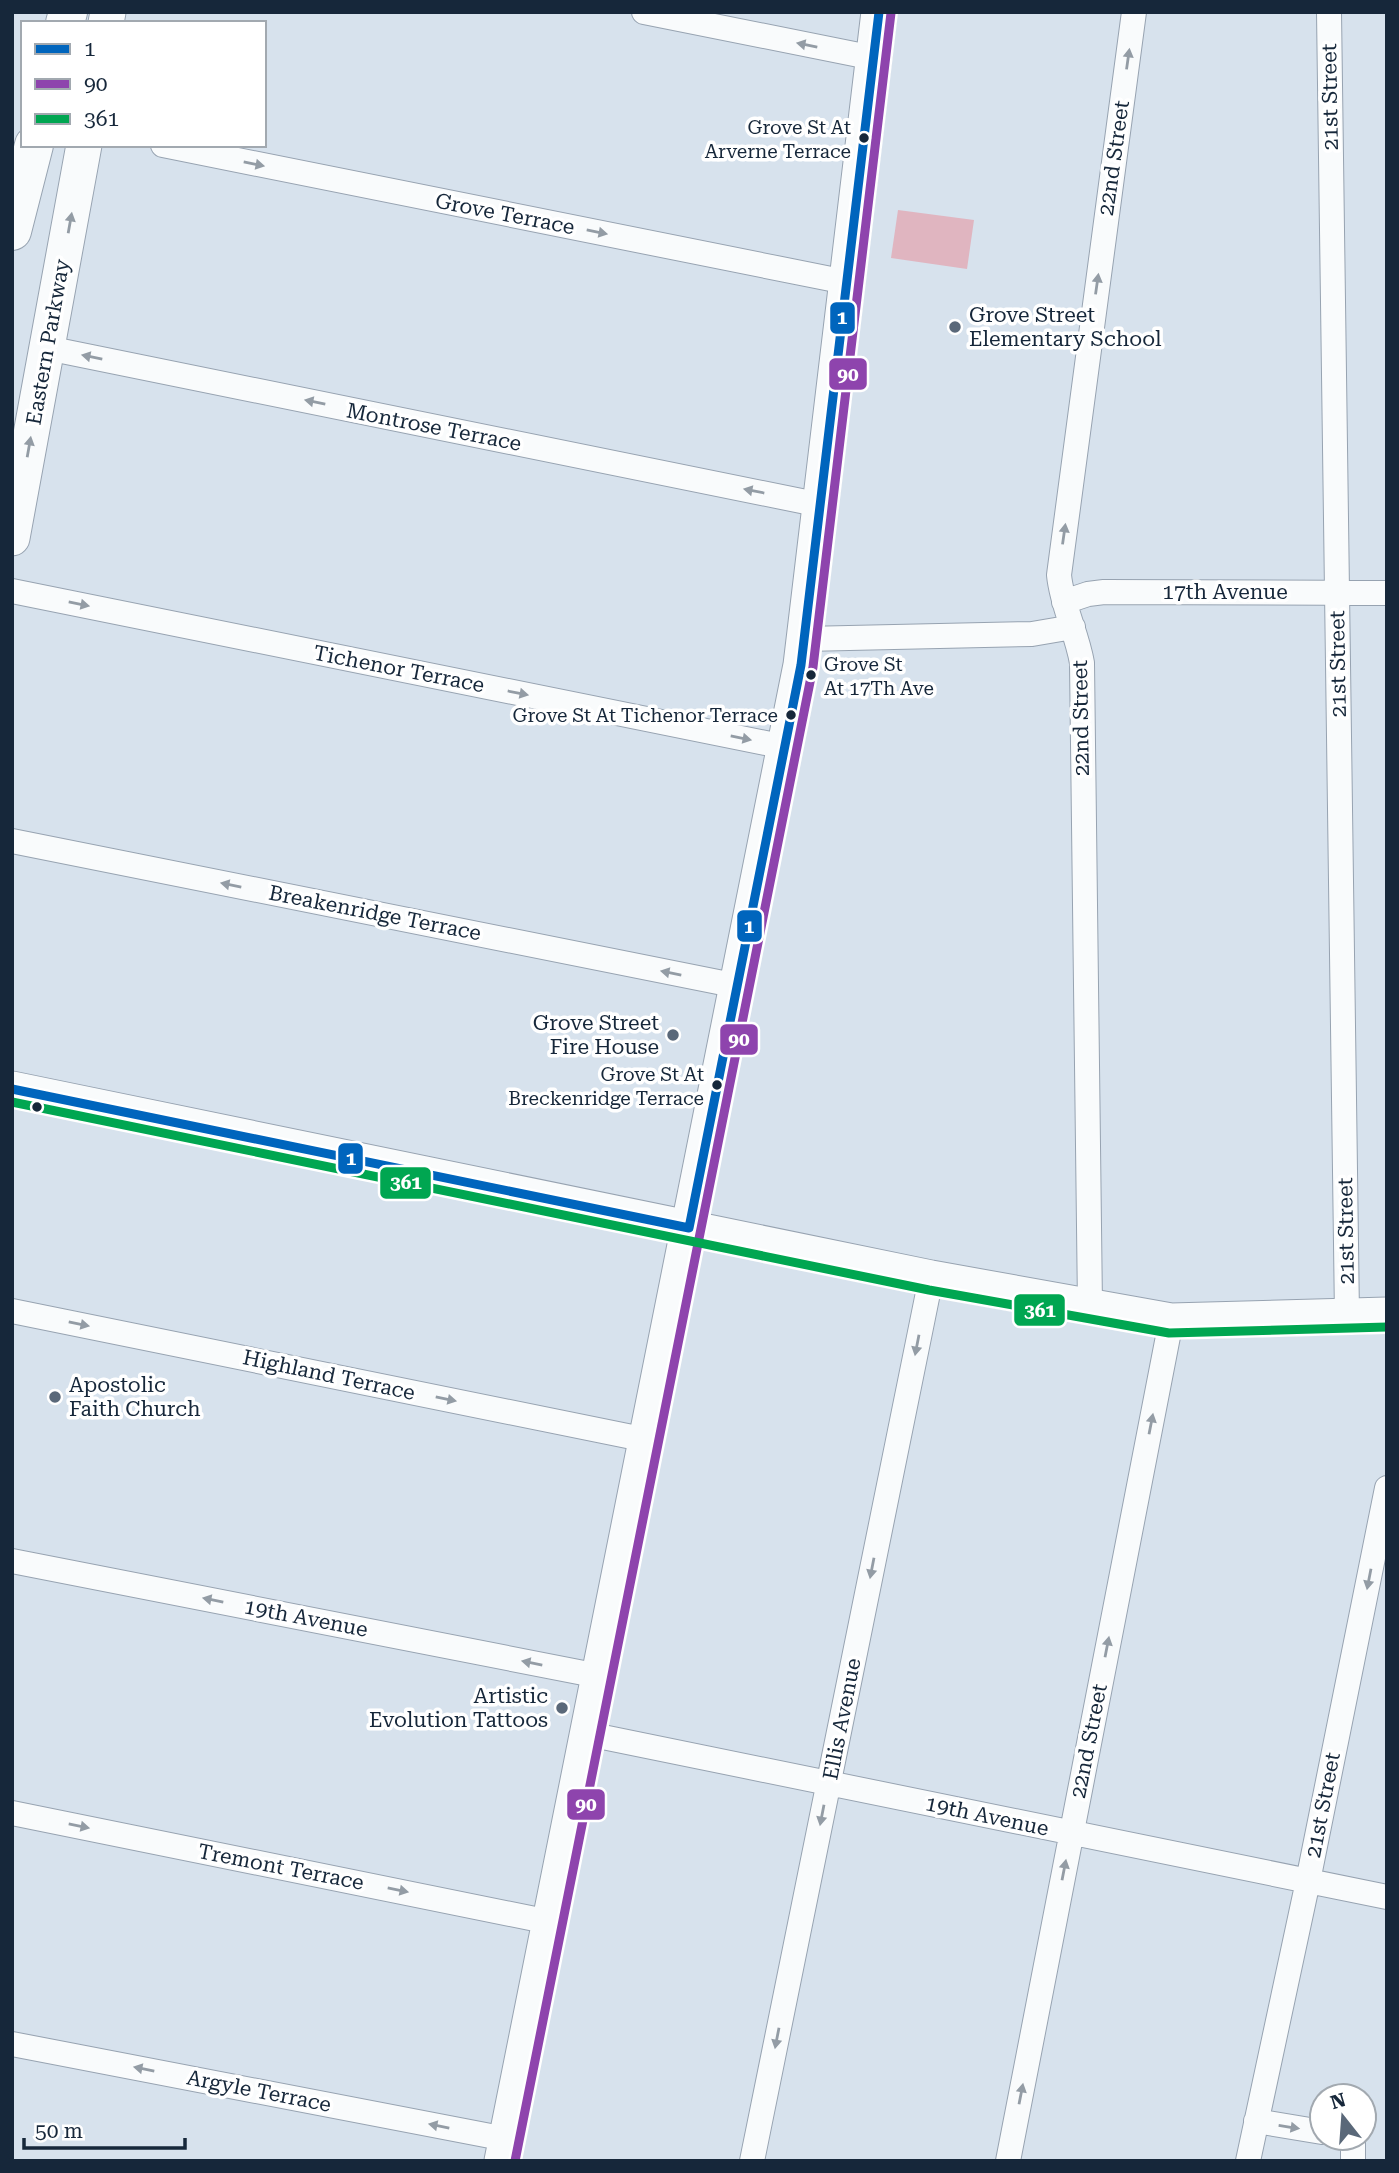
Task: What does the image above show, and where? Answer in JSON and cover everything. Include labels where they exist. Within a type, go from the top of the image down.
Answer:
[{"type":"highway","points":[[12,203],[22,147]]},
{"type":"highway","points":[[12,232],[33,147]]},
{"type":"main road","points":[[504,2150],[738,986],[804,639],[879,12]]},
{"type":"main road","name":"Eastern Parkway","points":[[12,538],[84,147]]},
{"type":"main road","points":[[12,1089],[931,1278],[1171,1321],[1387,1315]]},
{"type":"street","points":[[644,12],[874,58]]},
{"type":"street","name":"22nd Street","points":[[1090,1306],[1082,677],[1080,649],[1060,588],[1060,563],[1134,12]]},
{"type":"street","name":"21st Street","points":[[1329,12],[1347,1316]]},
{"type":"street","name":"Grove Terrace","points":[[173,147],[846,282]]},
{"type":"street","name":"Montrose Terrace","points":[[47,348],[821,505]]},
{"type":"street","name":"Tichenor Terrace","points":[[12,591],[785,747]]},
{"type":"street","name":"17th Avenue","points":[[1064,601],[1104,592],[1387,593]]},
{"type":"street","points":[[804,639],[1032,634],[1073,627]]},
{"type":"street","name":"Breakenridge Terrace","points":[[12,841],[738,986]]},
{"type":"street","name":"Ellis Avenue","points":[[752,2161],[931,1278]]},
{"type":"street","name":"Highland Terrace","points":[[12,1311],[647,1440]]},
{"type":"street","name":"22nd Street","points":[[1008,2161],[1171,1321]]},
{"type":"street","name":"21st Street","points":[[1248,2161],[1308,1881],[1387,1488]]},
{"type":"street","name":"19th Avenue","points":[[12,1561],[599,1676]]},
{"type":"street","name":"19th Avenue","points":[[587,1734],[1387,1897]]},
{"type":"street","name":"Tremont Terrace","points":[[12,1813],[550,1922]]},
{"type":"street","name":"Argyle Terrace","points":[[12,2044],[504,2150]]},
{"type":"street","points":[[1256,2121],[1308,2130]]},
{"type":"shaded area","points":[[898,210],[974,220],[967,269],[891,258]]},
{"type":"transit line","name":"1","points":[[689,1228],[801,665],[879,12]]},
{"type":"transit line","name":"90","points":[[515,2161],[813,667],[891,13]]},
{"type":"transit line","name":"1","points":[[12,1089],[689,1228]]},
{"type":"transit line","name":"361","points":[[12,1102],[929,1290],[1169,1333],[1387,1327]]},
{"type":"place","name":"Grove St At Arverne Terrace","points":[[864,138]]},
{"type":"place","name":"Grove Street Elementary School","points":[[955,327]]},
{"type":"place","name":"Grove St At 17Th Ave","points":[[811,675]]},
{"type":"place","name":"Grove St At Tichenor Terrace","points":[[791,715]]},
{"type":"place","name":"Grove Street Fire House","points":[[673,1035]]},
{"type":"place","name":"Grove St At Breckenridge Terrace","points":[[717,1085]]},
{"type":"place","name":"Apostolic Faith Church","points":[[55,1397]]},
{"type":"place","name":"Artistic Evolution Tattoos","points":[[562,1708]]}]
